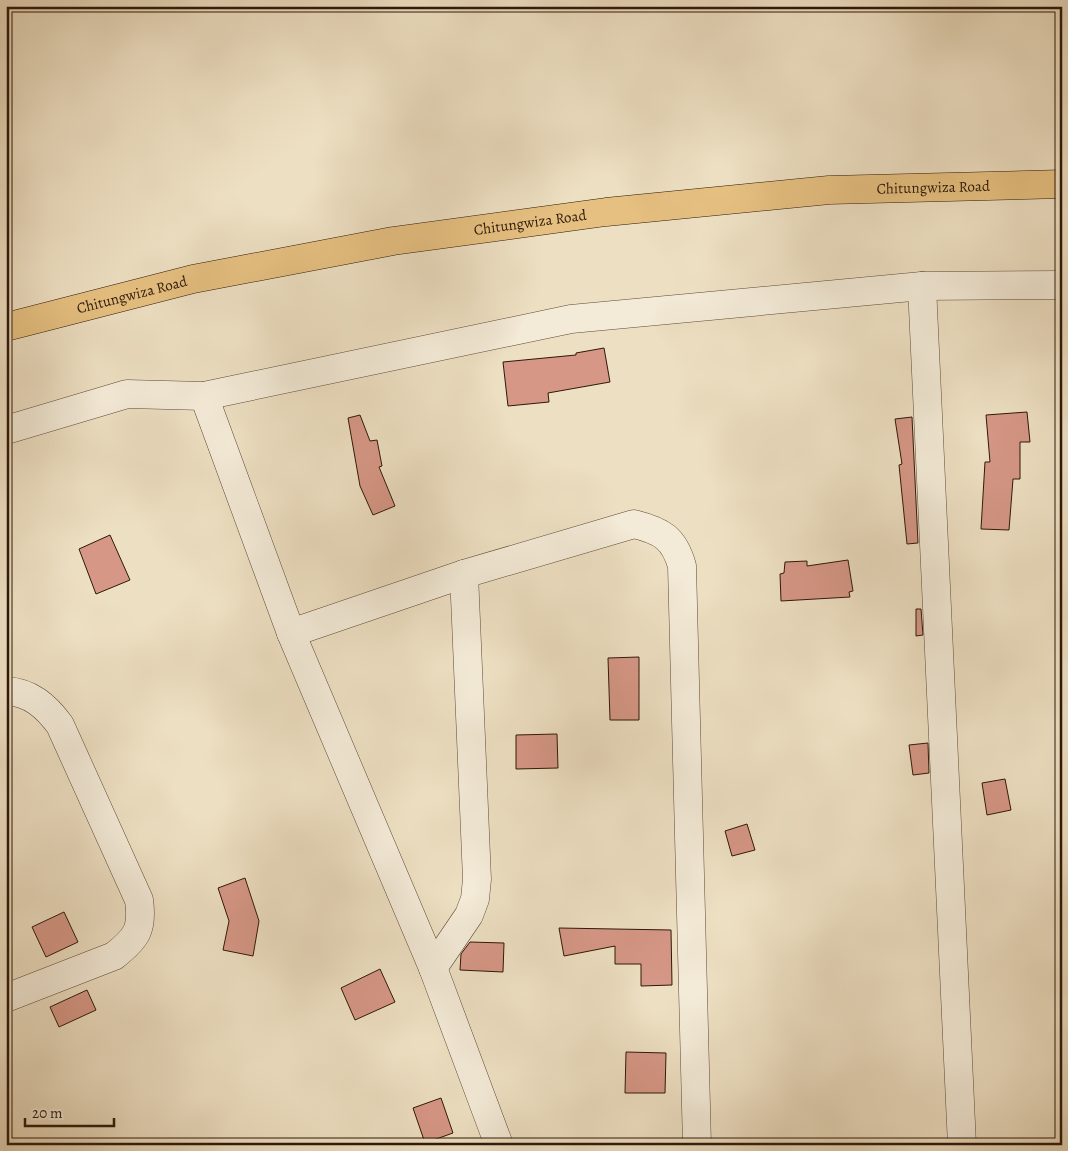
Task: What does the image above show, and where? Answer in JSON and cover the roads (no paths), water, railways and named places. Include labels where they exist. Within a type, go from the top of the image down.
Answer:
[{"type":"main road","name":"Chitungwiza Road","points":[[6,326],[193,279],[393,241],[596,214],[829,190],[1062,184]]},
{"type":"street","points":[[6,430],[127,394],[204,396],[572,319],[922,286],[1062,285]]},
{"type":"street","points":[[922,286],[962,1145]]},
{"type":"street","points":[[204,396],[292,633],[433,968],[499,1145]]},
{"type":"street","points":[[292,633],[464,574],[634,524],[657,530],[678,550],[682,566],[697,1145]]},
{"type":"street","points":[[433,968],[469,915],[475,899],[476,879],[464,574]]},
{"type":"street","points":[[6,691],[17,692],[30,697],[49,710],[60,725],[139,900],[142,918],[138,932],[114,956],[6,998]]}]
